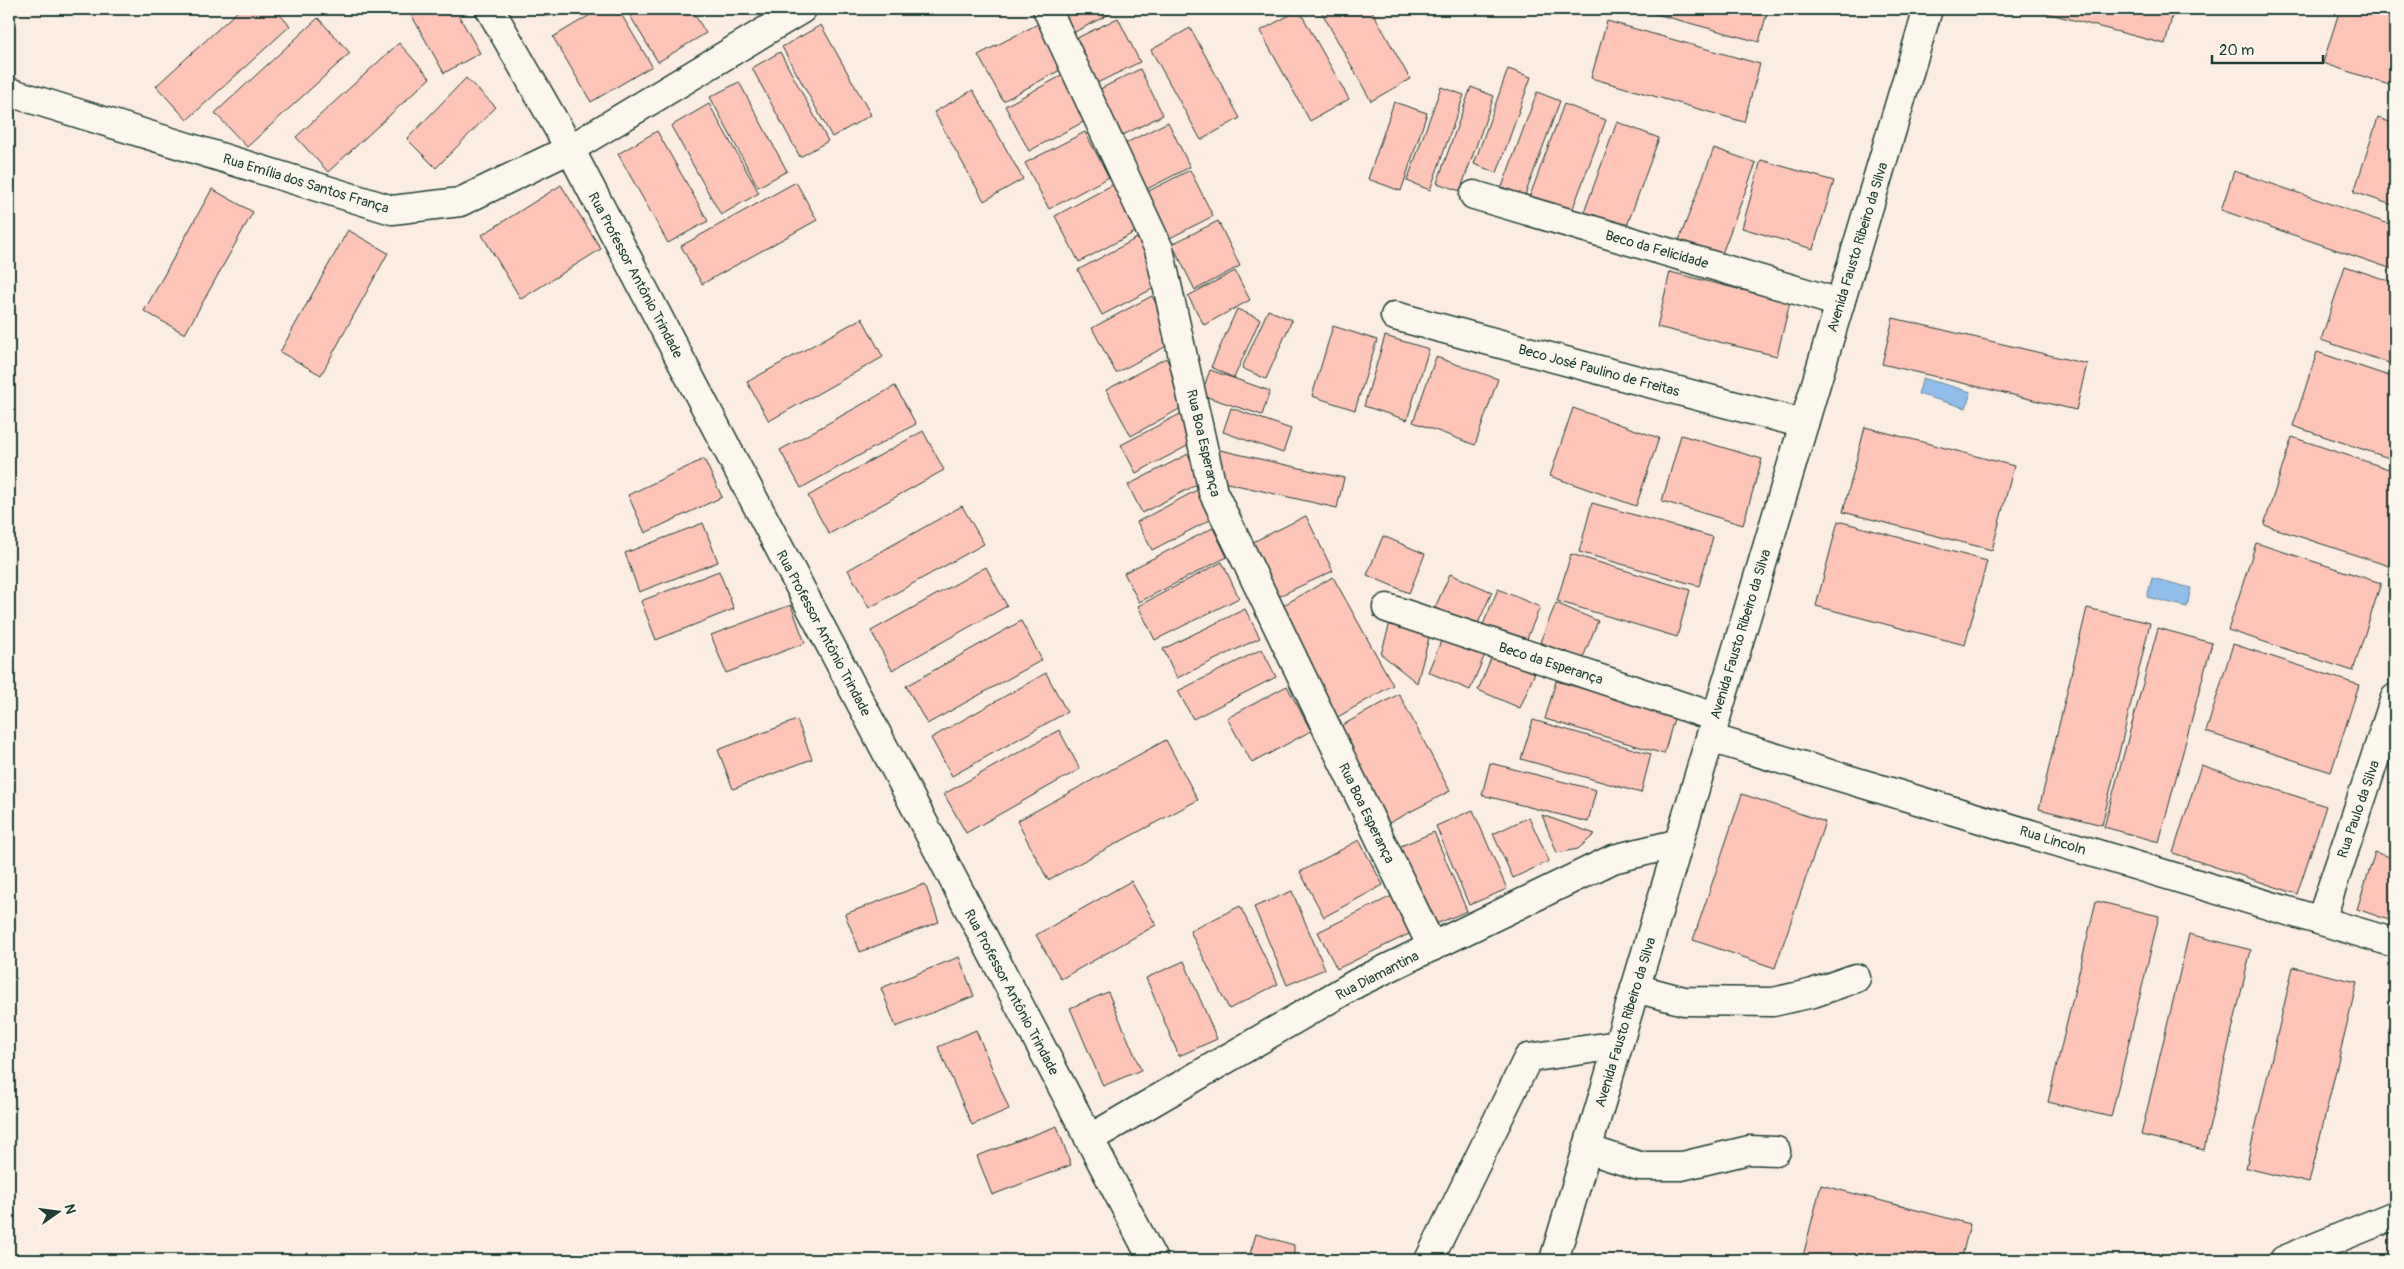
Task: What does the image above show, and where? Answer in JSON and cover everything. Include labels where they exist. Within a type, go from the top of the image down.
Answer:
[{"type":"street","name":"Rua Professor Antônio Trindade","points":[[490,9],[570,149],[1153,1260]]},
{"type":"street","name":"Rua Emília dos Santos França","points":[[9,92],[392,210],[460,202],[570,149],[802,9]]},
{"type":"street","name":"Rua Boa Esperança","points":[[1048,9],[1160,249],[1213,492],[1432,948]]},
{"type":"street","name":"Avenida Fausto Ribeiro da Silva","points":[[1554,1260],[1928,9]]},
{"type":"street","name":"Beco da Felicidade","points":[[1474,195],[1840,303]]},
{"type":"street","name":"Beco José Paulino de Freitas","points":[[1394,316],[1804,424]]},
{"type":"street","name":"Beco da Esperança","points":[[1387,608],[1712,728]]},
{"type":"street","name":"Rua Paulo da Silva","points":[[2321,920],[2395,698]]},
{"type":"street","name":"Rua Lincoln","points":[[1712,728],[2395,943]]},
{"type":"street","name":"Rua Diamantina","points":[[1090,1139],[1357,983],[1614,859],[1679,843]]},
{"type":"street","points":[[1635,988],[1684,1001],[1773,1002],[1814,994],[1856,978]]},
{"type":"street","points":[[1429,1260],[1528,1058],[1618,1045]]},
{"type":"street","points":[[1587,1149],[1639,1166],[1682,1166],[1749,1150],[1776,1151]]},
{"type":"street","points":[[2284,1260],[2395,1215]]},
{"type":"water","points":[[1923,378],[1971,392],[1966,408],[1918,394]]},
{"type":"water","points":[[2152,578],[2191,588],[2187,607],[2147,597]]},
{"type":"building","points":[[240,9],[275,9],[290,26],[187,120],[156,86]]},
{"type":"building","points":[[408,9],[455,9],[480,53],[444,73]]},
{"type":"building","points":[[543,9],[562,9],[547,17]]},
{"type":"building","points":[[600,9],[618,9],[652,66],[591,102],[553,37]]},
{"type":"building","points":[[626,9],[691,9],[706,33],[658,62]]},
{"type":"building","points":[[957,9],[970,9],[960,14]]},
{"type":"building","points":[[1060,9],[1119,9],[1073,33]]},
{"type":"building","points":[[1325,9],[1371,9],[1410,79],[1371,101],[1321,11]]},
{"type":"building","points":[[1638,9],[1768,9],[1759,42]]},
{"type":"building","points":[[2031,9],[2174,9],[2165,44]]},
{"type":"building","points":[[2340,9],[2395,9],[2395,87],[2323,63]]},
{"type":"building","points":[[1299,10],[1349,99],[1310,121],[1260,31]]},
{"type":"building","points":[[318,18],[350,53],[247,147],[215,113]]},
{"type":"building","points":[[1118,18],[1140,62],[1095,84],[1073,40]]},
{"type":"building","points":[[1607,21],[1760,64],[1744,122],[1591,78]]},
{"type":"building","points":[[1038,24],[1062,69],[1003,101],[978,55]]},
{"type":"building","points":[[821,25],[871,115],[832,137],[782,47]]},
{"type":"building","points":[[1190,28],[1240,118],[1201,140],[1151,50]]},
{"type":"building","points":[[399,43],[430,78],[328,172],[296,137]]},
{"type":"building","points":[[780,52],[828,141],[800,157],[752,68]]},
{"type":"building","points":[[1140,69],[1163,115],[1117,138],[1094,92]]},
{"type":"building","points":[[1508,69],[1531,77],[1497,173],[1474,164]]},
{"type":"building","points":[[1065,74],[1089,119],[1029,151],[1005,106]]},
{"type":"building","points":[[466,78],[496,107],[436,168],[407,139]]},
{"type":"building","points":[[739,82],[787,171],[758,187],[710,97]]},
{"type":"building","points":[[1441,87],[1464,95],[1430,190],[1407,181]]},
{"type":"building","points":[[1471,87],[1494,96],[1460,191],[1437,183]]},
{"type":"building","points":[[973,90],[1023,179],[984,201],[934,112]]},
{"type":"building","points":[[1537,92],[1560,101],[1525,195],[1502,187]]},
{"type":"building","points":[[1394,102],[1427,113],[1401,191],[1368,179]]},
{"type":"building","points":[[709,104],[759,193],[721,215],[671,126]]},
{"type":"building","points":[[1564,104],[1606,120],[1570,216],[1528,201]]},
{"type":"building","points":[[2378,118],[2395,124],[2395,206],[2354,192]]},
{"type":"building","points":[[1168,122],[1190,167],[1145,190],[1122,145]]},
{"type":"building","points":[[1617,122],[1659,138],[1624,234],[1582,218]]},
{"type":"building","points":[[657,131],[708,221],[668,243],[618,154]]},
{"type":"building","points":[[1085,132],[1109,177],[1049,209],[1025,163]]},
{"type":"building","points":[[1714,148],[1756,163],[1720,259],[1678,243]]},
{"type":"building","points":[[1761,160],[1834,181],[1813,249],[1742,228]]},
{"type":"building","points":[[1190,170],[1213,216],[1168,239],[1145,193]]},
{"type":"building","points":[[2234,171],[2395,226],[2395,270],[2221,210]]},
{"type":"building","points":[[796,182],[817,220],[702,284],[681,246]]},
{"type":"building","points":[[1114,184],[1139,230],[1079,262],[1055,216]]},
{"type":"building","points":[[561,185],[601,249],[521,299],[482,235]]},
{"type":"building","points":[[212,189],[253,212],[185,334],[144,311]]},
{"type":"building","points":[[1218,221],[1240,266],[1195,290],[1172,244]]},
{"type":"building","points":[[348,230],[388,253],[321,375],[280,352]]},
{"type":"building","points":[[1137,238],[1162,284],[1102,315],[1078,270]]},
{"type":"building","points":[[2345,266],[2395,283],[2395,365],[2321,340]]},
{"type":"building","points":[[1235,271],[1250,300],[1204,325],[1188,296]]},
{"type":"building","points":[[1670,272],[1790,302],[1777,356],[1657,327]]},
{"type":"building","points":[[1152,296],[1176,341],[1116,373],[1092,328]]},
{"type":"building","points":[[1237,309],[1260,319],[1234,378],[1211,367]]},
{"type":"building","points":[[1268,310],[1292,320],[1266,379],[1242,368]]},
{"type":"building","points":[[862,318],[883,357],[769,421],[747,382]]},
{"type":"building","points":[[1893,318],[2087,364],[2076,410],[1882,364]]},
{"type":"building","points":[[1333,326],[1377,340],[1355,410],[1312,396]]},
{"type":"building","points":[[1385,336],[1429,349],[1407,420],[1364,406]]},
{"type":"building","points":[[2317,352],[2395,378],[2395,460],[2293,426]]},
{"type":"building","points":[[1436,357],[1498,379],[1475,445],[1413,422]]},
{"type":"building","points":[[1166,358],[1190,403],[1131,436],[1106,390]]},
{"type":"building","points":[[1210,370],[1270,391],[1262,415],[1201,395]]},
{"type":"building","points":[[895,386],[916,424],[801,488],[780,450]]},
{"type":"building","points":[[1231,408],[1291,429],[1283,453],[1223,432]]},
{"type":"building","points":[[1573,408],[1659,438],[1636,506],[1550,476]]},
{"type":"building","points":[[1180,414],[1195,442],[1136,473],[1121,445]]},
{"type":"building","points":[[1865,427],[2014,466],[1992,550],[1843,512]]},
{"type":"building","points":[[923,431],[944,470],[829,534],[808,496]]},
{"type":"building","points":[[1681,435],[1762,459],[1743,525],[1662,501]]},
{"type":"building","points":[[2292,437],[2395,471],[2395,545],[2389,566],[2264,525]]},
{"type":"building","points":[[1220,450],[1344,478],[1337,508],[1214,480]]},
{"type":"building","points":[[1188,454],[1202,482],[1142,513],[1128,485]]},
{"type":"building","points":[[704,459],[722,497],[645,533],[628,495]]},
{"type":"building","points":[[1197,490],[1212,519],[1152,550],[1137,522]]},
{"type":"building","points":[[1592,503],[1713,537],[1699,586],[1579,552]]},
{"type":"building","points":[[962,506],[984,544],[869,608],[848,570]]},
{"type":"building","points":[[1306,516],[1333,571],[1277,597],[1251,543]]},
{"type":"building","points":[[1838,521],[1987,561],[1965,645],[1816,606]]},
{"type":"building","points":[[703,523],[718,562],[639,592],[625,553]]},
{"type":"building","points":[[1213,528],[1227,557],[1139,602],[1124,573]]},
{"type":"building","points":[[1383,536],[1425,554],[1409,593],[1367,575]]},
{"type":"building","points":[[2256,543],[2381,583],[2353,671],[2228,630]]},
{"type":"building","points":[[1571,554],[1690,590],[1677,637],[1557,601]]},
{"type":"building","points":[[1222,562],[1239,598],[1155,640],[1138,606]]},
{"type":"building","points":[[986,567],[1007,606],[892,670],[871,631]]},
{"type":"building","points":[[719,571],[734,609],[656,640],[641,601]]},
{"type":"building","points":[[1450,574],[1492,592],[1475,630],[1433,612]]},
{"type":"building","points":[[1333,577],[1393,685],[1336,718],[1275,610]]},
{"type":"building","points":[[1498,589],[1540,607],[1524,646],[1482,627]]},
{"type":"building","points":[[1556,603],[1598,621],[1582,660],[1540,642]]},
{"type":"building","points":[[791,605],[805,643],[726,673],[711,635]]},
{"type":"building","points":[[2087,608],[2150,623],[2102,825],[2039,809]]},
{"type":"building","points":[[1245,609],[1260,638],[1177,678],[1163,649]]},
{"type":"building","points":[[1021,621],[1042,660],[927,724],[906,686]]},
{"type":"building","points":[[1390,623],[1430,634],[1417,683],[1381,654]]},
{"type":"building","points":[[2158,628],[2212,643],[2159,842],[2104,827]]},
{"type":"building","points":[[1444,634],[1486,652],[1470,690],[1428,672]]},
{"type":"building","points":[[2233,644],[2359,685],[2331,772],[2206,732]]},
{"type":"building","points":[[1262,649],[1276,677],[1193,719],[1178,691]]},
{"type":"building","points":[[1494,651],[1536,670],[1520,708],[1478,690]]},
{"type":"building","points":[[1046,673],[1067,712],[952,776],[931,738]]},
{"type":"building","points":[[1556,681],[1675,715],[1664,754],[1545,719]]},
{"type":"building","points":[[1287,686],[1311,731],[1252,763],[1227,718]]},
{"type":"building","points":[[1399,694],[1450,791],[1389,823],[1339,727]]},
{"type":"building","points":[[797,720],[812,759],[733,789],[718,750]]},
{"type":"building","points":[[1533,720],[1651,754],[1641,793],[1521,759]]},
{"type":"building","points":[[1059,730],[1080,769],[966,833],[944,794]]},
{"type":"building","points":[[1166,740],[1198,800],[1048,880],[1017,821]]},
{"type":"building","points":[[2395,753],[2395,771],[2390,768]]},
{"type":"building","points":[[1490,763],[1596,790],[1588,822],[1482,795]]},
{"type":"building","points":[[2201,765],[2326,806],[2297,894],[2173,853]]},
{"type":"building","points":[[1742,794],[1825,822],[1775,968],[1693,940]]},
{"type":"building","points":[[1473,810],[1507,889],[1469,905],[1436,826]]},
{"type":"building","points":[[1542,815],[1595,834],[1578,849],[1557,853]]},
{"type":"building","points":[[1529,817],[1549,861],[1513,878],[1493,834]]},
{"type":"building","points":[[1434,832],[1467,911],[1429,927],[1396,848]]},
{"type":"building","points":[[1359,840],[1383,885],[1324,917],[1300,872]]},
{"type":"building","points":[[2375,852],[2395,859],[2395,922],[2357,909]]},
{"type":"building","points":[[1131,881],[1156,925],[1061,979],[1036,935]]},
{"type":"building","points":[[925,884],[939,922],[860,952],[845,914]]},
{"type":"building","points":[[1292,891],[1325,969],[1287,985],[1254,907]]},
{"type":"building","points":[[1394,895],[1413,932],[1337,969],[1318,932]]},
{"type":"building","points":[[2096,901],[2159,916],[2111,1117],[2048,1102]]},
{"type":"building","points":[[1240,906],[1278,984],[1229,1009],[1190,931]]},
{"type":"building","points":[[2189,934],[2251,950],[2204,1150],[2141,1135]]},
{"type":"building","points":[[959,957],[974,996],[896,1027],[881,988]]},
{"type":"building","points":[[1184,961],[1217,1039],[1179,1056],[1146,978]]},
{"type":"building","points":[[2293,967],[2357,982],[2309,1183],[2246,1168]]},
{"type":"building","points":[[1108,992],[1141,1070],[1103,1086],[1070,1008]]},
{"type":"building","points":[[976,1030],[1009,1109],[972,1125],[938,1047]]},
{"type":"building","points":[[1057,1126],[1071,1165],[992,1195],[977,1156]]},
{"type":"building","points":[[1821,1185],[1970,1224],[1961,1260],[1802,1260]]},
{"type":"building","points":[[1256,1234],[1294,1245],[1294,1260],[1248,1260]]}]
